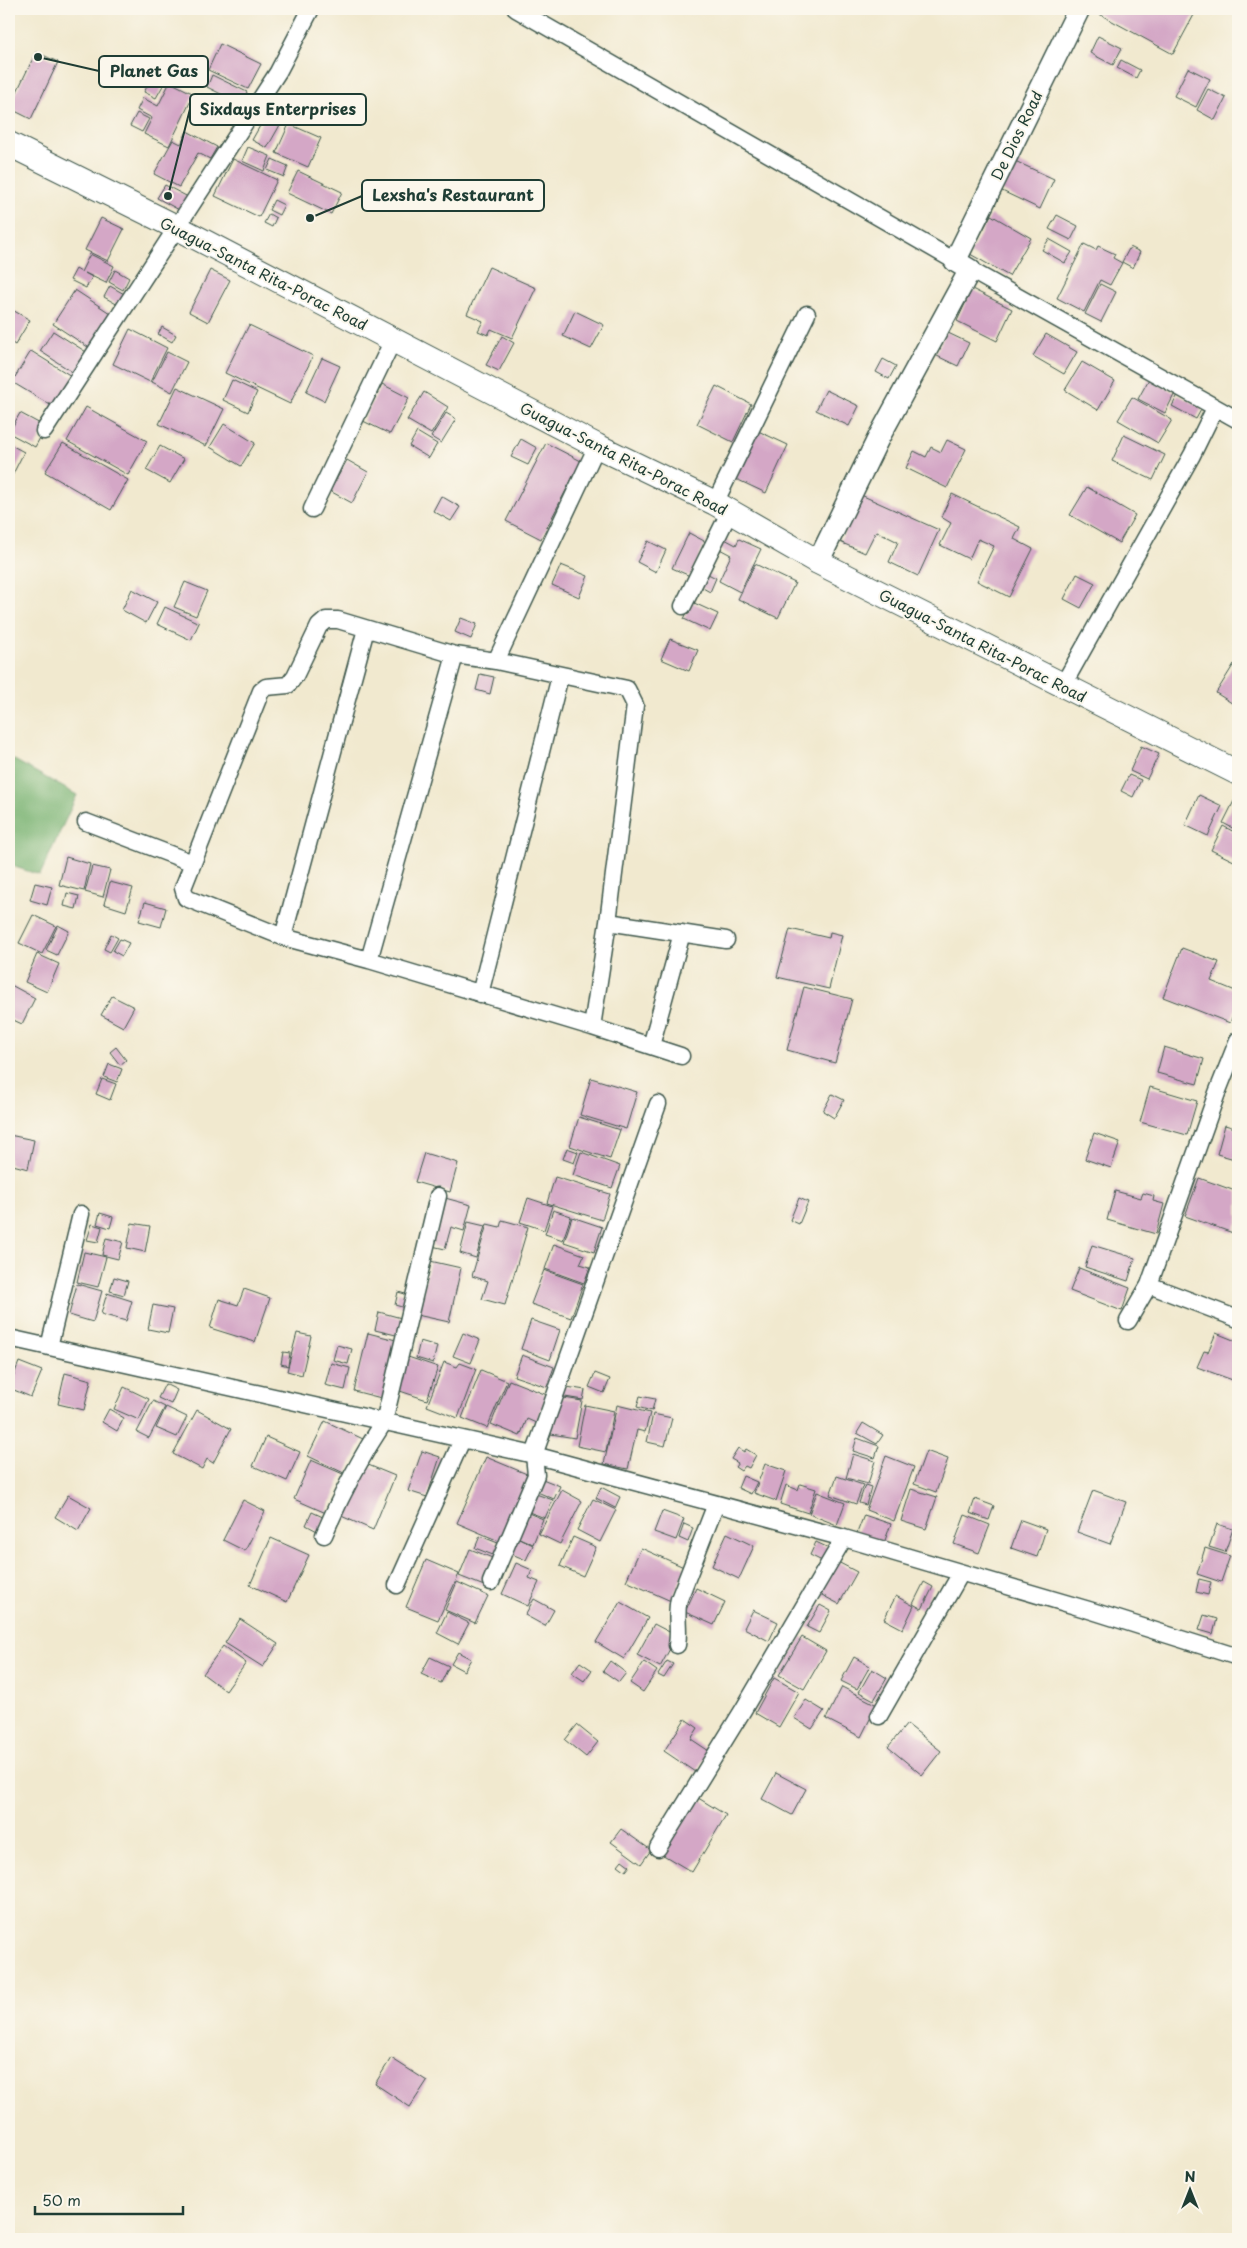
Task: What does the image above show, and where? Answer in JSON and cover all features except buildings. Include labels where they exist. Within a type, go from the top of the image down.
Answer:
[{"type":"main road","name":"Guagua-Santa Rita-Porac Road","points":[[9,144],[178,228],[598,446],[722,507],[818,562],[1238,773]]},
{"type":"street","points":[[44,432],[278,72],[311,9]]},
{"type":"street","points":[[516,9],[963,266],[1238,420]]},
{"type":"street","name":"De Dios Road","points":[[818,562],[963,266],[1079,9]]},
{"type":"street","points":[[683,606],[722,507],[807,314]]},
{"type":"street","points":[[312,508],[393,340]]},
{"type":"street","points":[[1063,685],[1192,455],[1215,408]]},
{"type":"street","points":[[496,661],[598,446]]},
{"type":"street","points":[[592,1026],[608,922],[635,705],[627,689],[455,654],[338,620],[326,620],[319,626],[288,685],[266,687],[261,691],[183,888],[186,898],[282,937],[369,960],[592,1026],[681,1056]]},
{"type":"street","points":[[282,937],[366,629]]},
{"type":"street","points":[[369,960],[455,654]]},
{"type":"street","points":[[480,994],[560,676]]},
{"type":"street","points":[[86,822],[193,863]]},
{"type":"street","points":[[608,922],[726,940]]},
{"type":"street","points":[[651,1046],[682,934]]},
{"type":"street","points":[[1128,1321],[1149,1285],[1217,1093],[1238,1040]]},
{"type":"street","points":[[492,1582],[536,1475],[534,1455],[658,1104]]},
{"type":"street","points":[[324,1535],[345,1486],[384,1422],[438,1196]]},
{"type":"street","points":[[49,1347],[81,1214]]},
{"type":"street","points":[[1149,1285],[1238,1318]]},
{"type":"street","points":[[9,1338],[534,1455],[844,1538],[1089,1610],[1238,1657]]},
{"type":"street","points":[[397,1585],[462,1440]]},
{"type":"street","points":[[676,1645],[679,1634],[677,1607],[679,1599],[716,1504]]},
{"type":"street","points":[[658,1848],[743,1710],[844,1538]]},
{"type":"street","points":[[879,1716],[961,1573]]},
{"type":"green space","points":[[9,757],[77,795],[40,875],[15,867],[9,861]]},
{"type":"place","name":"Planet Gas","points":[[38,57]]},
{"type":"place","name":"Sixdays Enterprises","points":[[168,196]]},
{"type":"place","name":"Lexsha's Restaurant","points":[[310,218]]}]
